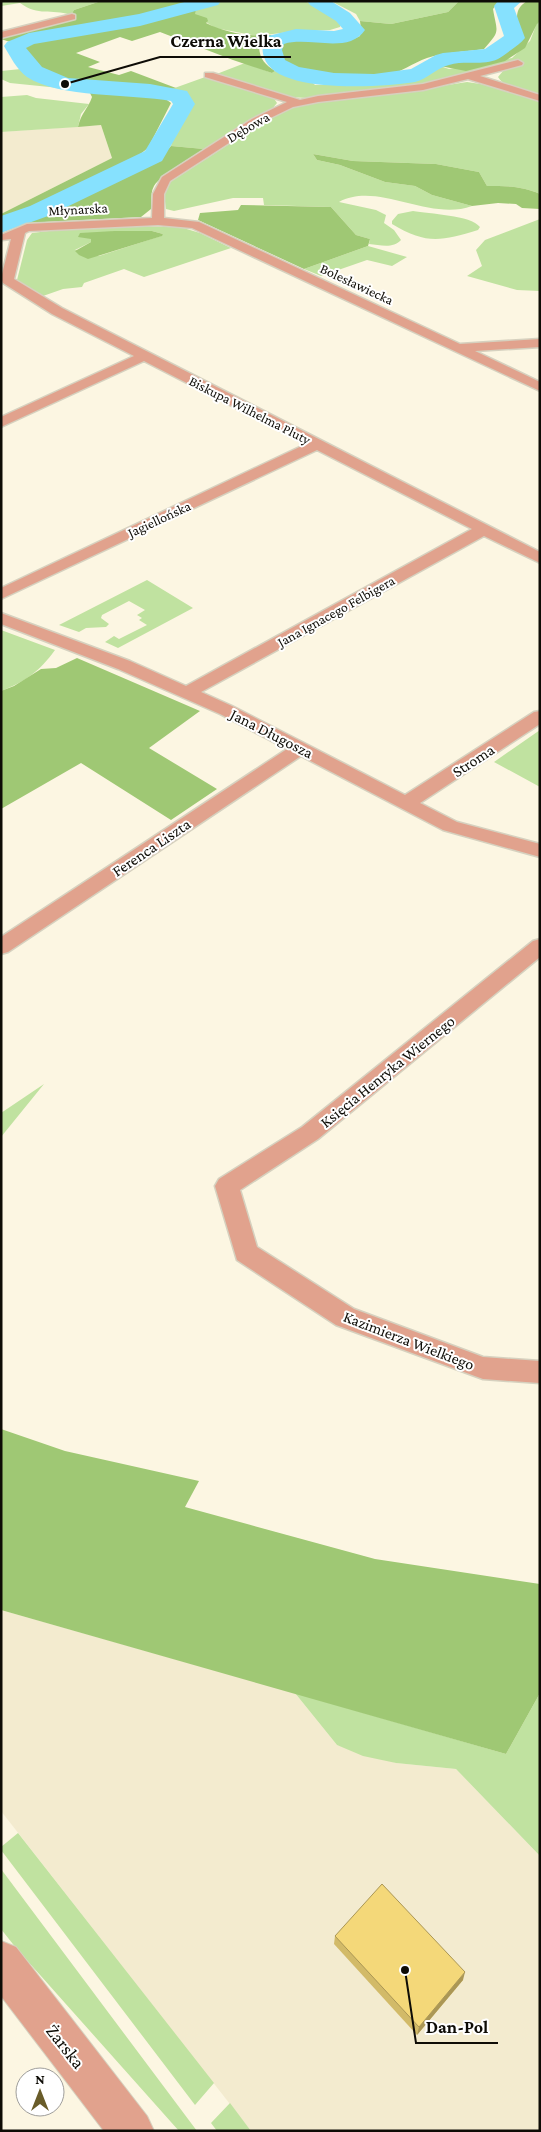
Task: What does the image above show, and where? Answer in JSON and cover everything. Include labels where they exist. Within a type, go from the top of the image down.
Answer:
[{"type":"street","points":[[1,35],[72,17]]},
{"type":"street","name":"Dębowa","points":[[158,221],[158,194],[166,179],[256,121],[283,108],[300,103],[415,88],[518,63]]},
{"type":"street","points":[[209,75],[300,103]]},
{"type":"street","points":[[470,76],[540,98]]},
{"type":"street","name":"Młynarska","points":[[1,239],[18,227],[158,221]]},
{"type":"street","name":"Bolesławiecka","points":[[158,221],[186,223],[202,228],[540,387]]},
{"type":"street","name":"Biskupa Wilhelma Pluty","points":[[18,227],[7,280],[57,311],[540,558]]},
{"type":"street","points":[[459,349],[536,344]]},
{"type":"street","points":[[1,422],[144,356]]},
{"type":"street","name":"Jagiellońska","points":[[1,594],[317,444]]},
{"type":"street","name":"Jana Ignacego Felbigera","points":[[188,692],[484,530]]},
{"type":"street","name":"Jana Długosza","points":[[1,618],[124,665],[188,692],[450,826],[540,851]]},
{"type":"street","name":"Stroma","points":[[405,804],[540,716]]},
{"type":"street","name":"Ferenca Liszta","points":[[1,947],[300,748]]},
{"type":"street","name":"Księcia Henryka Wiernego","points":[[227,1186],[310,1133],[540,946]]},
{"type":"street","name":"Kazimierza Wielkiego","points":[[227,1186],[246,1253],[345,1317],[483,1368],[540,1372]]},
{"type":"street","name":"Żarska","points":[[1,1962],[132,2131]]},
{"type":"shaded area","points":[[101,125],[112,158],[1,214],[1,132]]},
{"type":"shaded area","points":[[1,1610],[295,1693],[337,1745],[396,1763],[456,1769],[540,1856],[540,2131],[251,2131],[1,1811]]},
{"type":"green space","points":[[1,1],[101,1],[74,10],[71,15],[33,10],[20,3],[1,6]]},
{"type":"green space","points":[[101,1],[191,1],[124,20],[29,36],[10,42],[1,39],[1,35],[71,15],[74,10]]},
{"type":"green space","points":[[224,1],[305,1],[335,17],[341,24],[340,27],[330,30],[257,36],[215,28],[194,14],[196,9]]},
{"type":"green space","points":[[331,1],[459,1],[448,12],[391,24],[360,21],[356,14]]},
{"type":"green space","points":[[459,1],[499,1],[493,9],[496,31],[484,49],[434,56],[396,73],[362,78],[317,75],[303,72],[284,62],[282,58],[282,44],[292,40],[301,38],[331,41],[350,40],[360,36],[360,21],[391,24],[448,12]]},
{"type":"green space","points":[[527,1],[540,1],[540,21],[525,48],[505,61],[466,71],[440,66],[451,61],[497,55],[518,43],[518,10]]},
{"type":"green space","points":[[196,9],[195,14],[207,18],[208,21],[206,23],[230,32],[247,35],[272,35],[259,47],[264,61],[275,71],[272,73],[233,60],[160,32],[132,41],[120,37],[76,53],[100,62],[88,67],[119,75],[131,71],[176,88],[165,89],[131,84],[99,84],[67,80],[47,74],[34,65],[23,48],[24,44],[31,41],[122,26]]},
{"type":"green space","points":[[540,21],[540,95],[511,87],[498,77],[503,71],[520,66],[521,64],[515,61],[407,87],[308,98],[287,97],[214,75],[245,63],[272,73],[275,71],[311,81],[315,85],[396,83],[420,78],[440,66],[449,69],[512,58],[530,41],[537,23]]},
{"type":"green space","points":[[21,69],[29,75],[46,82],[64,87],[92,90],[10,83],[1,79],[1,71]]},
{"type":"green space","points":[[208,76],[273,97],[277,103],[272,109],[257,116],[204,149],[171,146],[174,133],[191,99],[181,92],[169,90]]},
{"type":"green space","points":[[467,82],[487,85],[540,100],[540,194],[521,188],[487,186],[479,172],[436,164],[353,161],[313,154],[317,160],[340,165],[385,182],[415,186],[432,195],[472,206],[456,210],[439,209],[370,196],[354,197],[339,202],[376,210],[386,215],[384,223],[394,230],[401,240],[394,245],[386,246],[369,244],[370,239],[356,235],[331,207],[264,205],[263,198],[233,198],[174,211],[166,209],[164,194],[167,184],[271,117],[298,105],[391,94]]},
{"type":"green space","points":[[89,91],[154,95],[163,97],[171,103],[148,148],[129,163],[28,209],[1,217],[1,214],[112,158],[101,125],[78,127],[89,105],[92,97]]},
{"type":"green space","points":[[27,95],[36,98],[89,104],[81,114],[78,127],[1,132],[1,97]]},
{"type":"green space","points":[[171,146],[204,149],[170,172],[154,186],[151,209],[141,217],[25,223],[27,219],[112,181],[162,155]]},
{"type":"green space","points":[[313,154],[353,161],[436,164],[479,172],[487,186],[508,186],[540,194],[540,209],[522,208],[516,204],[498,203],[472,206],[432,195],[415,186],[385,182],[340,165],[317,160]]},
{"type":"green space","points":[[241,205],[331,207],[356,235],[370,239],[368,246],[304,269],[198,220],[200,213],[238,210]]},
{"type":"green space","points":[[413,211],[459,217],[480,227],[478,230],[454,237],[434,239],[415,235],[392,224],[392,221],[398,214]]},
{"type":"green space","points":[[540,219],[540,291],[517,290],[467,276],[482,266],[476,250],[485,240]]},
{"type":"green space","points":[[123,226],[180,227],[200,233],[231,248],[144,277],[124,269],[84,283],[82,287],[63,289],[43,296],[20,284],[17,280],[27,240],[32,233]],"holes":[[[114,231],[152,231],[163,234],[99,256],[75,250],[91,242],[92,239]]]},
{"type":"green space","points":[[152,231],[163,234],[162,236],[88,259],[75,251],[91,242],[91,239],[78,237],[80,233]]},
{"type":"green space","points":[[368,246],[407,257],[392,266],[367,260],[321,276],[304,269]]},
{"type":"green space","points":[[147,580],[193,608],[118,648],[105,642],[114,636],[119,639],[147,625],[139,620],[142,618],[137,615],[145,610],[129,601],[102,615],[101,618],[109,624],[106,627],[86,628],[79,632],[59,625]]},
{"type":"green space","points":[[1,630],[55,650],[31,675],[1,691]]},
{"type":"green space","points":[[77,658],[200,711],[149,748],[217,789],[171,820],[81,763],[1,809],[1,691],[14,686],[41,669],[56,668]]},
{"type":"green space","points":[[540,730],[540,787],[494,762]]},
{"type":"green space","points":[[44,1084],[1,1137],[1,1113]]},
{"type":"green space","points":[[1,1429],[65,1451],[199,1481],[185,1507],[375,1559],[540,1584],[540,1693],[506,1754],[1,1610]]},
{"type":"green space","points":[[295,1693],[506,1754],[540,1693],[540,1856],[456,1769],[396,1763],[363,1756],[337,1745]]},
{"type":"green space","points":[[18,1833],[214,2083],[195,2105],[1,1850],[1,1847]]},
{"type":"green space","points":[[1,1869],[197,2131],[179,2131],[1,1929]]},
{"type":"green space","points":[[230,2103],[251,2131],[217,2131],[211,2123]]},
{"type":"building","points":[[382,1884],[465,1972],[419,2027],[335,1936]]},
{"type":"waterway","points":[[1,225],[39,211],[154,156],[184,104],[179,96],[150,91],[65,84],[34,72],[14,46],[29,39],[140,20],[211,1]]},
{"type":"waterway","points":[[317,1],[343,17],[355,30],[350,34],[340,37],[301,35],[287,36],[275,40],[272,50],[276,63],[293,73],[334,79],[374,80],[416,75],[443,59],[490,55],[515,38],[504,6],[512,1]]},
{"type":"place","name":"Czerna Wielka","points":[[65,84]]},
{"type":"place","name":"Dan-Pol","points":[[405,1970]]}]
